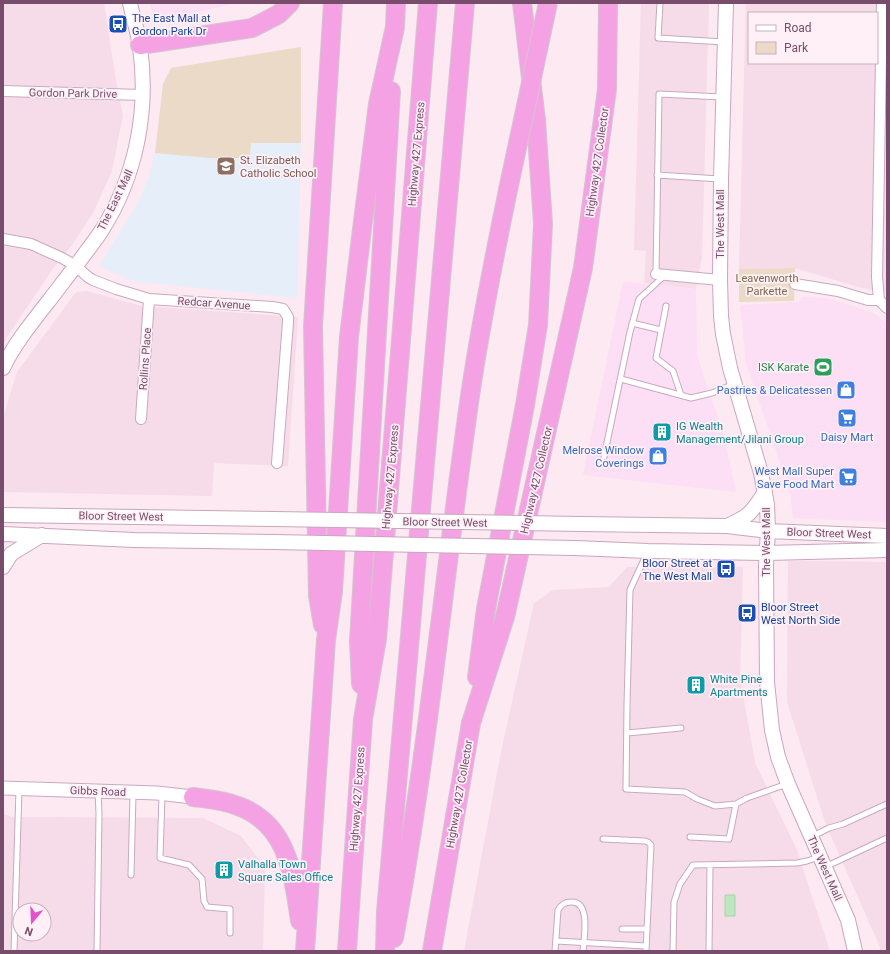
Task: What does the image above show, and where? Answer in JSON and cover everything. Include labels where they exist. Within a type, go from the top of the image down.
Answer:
[{"type":"highway","points":[[140,45],[252,28],[279,14],[290,3]]},
{"type":"highway","points":[[326,640],[318,596],[313,326],[333,3]]},
{"type":"highway","points":[[363,719],[359,641],[396,3]]},
{"type":"highway","name":"Highway 427 Express","points":[[347,951],[363,719],[377,639],[428,3]]},
{"type":"highway","points":[[385,951],[386,912],[465,3]]},
{"type":"highway","points":[[471,723],[486,609],[525,405],[538,325],[543,224],[536,120],[522,3]]},
{"type":"highway","points":[[392,951],[440,635],[470,395],[482,323],[508,190],[548,3]]},
{"type":"highway","name":"Highway 427 Collector","points":[[432,951],[471,723],[505,616],[583,268],[607,90],[608,3]]},
{"type":"highway","points":[[306,951],[326,640],[333,590],[350,338],[378,104],[395,27]]},
{"type":"highway","points":[[192,797],[220,801],[240,806],[263,820],[275,832],[283,845],[292,873],[301,931],[302,951]]},
{"type":"main road","name":"The East Mall","points":[[3,368],[31,325],[76,266],[108,220],[129,175],[139,137],[143,95],[140,45],[130,3]]},
{"type":"main road","name":"The West Mall","points":[[726,3],[720,280],[723,334],[734,383],[761,473],[765,492],[768,531],[766,565],[767,682],[772,730],[778,757],[788,784],[848,920],[855,951]]},
{"type":"main road","points":[[727,526],[741,520],[751,513],[765,492]]},
{"type":"main road","name":"Bloor Street West","points":[[3,515],[727,526],[768,531],[887,536]]},
{"type":"main road","name":"Bloor Street West","points":[[3,534],[134,540],[575,548],[648,551],[767,553],[887,550]]},
{"type":"main road","points":[[3,567],[11,554],[43,535]]},
{"type":"street","points":[[882,3],[884,40],[877,277],[879,300],[887,308]]},
{"type":"street","name":"Gordon Park Drive","points":[[3,91],[143,95]]},
{"type":"street","name":"Redcar Avenue","points":[[3,239],[31,244],[76,266],[93,280],[149,299],[277,307],[283,309],[286,313],[288,322],[277,462]]},
{"type":"street","points":[[660,274],[720,280]]},
{"type":"street","points":[[795,284],[838,291],[868,300],[879,300]]},
{"type":"street","name":"Rollins Place","points":[[141,419],[149,299]]},
{"type":"street","name":"Gibbs Road","points":[[3,788],[133,792],[192,797]]},
{"type":"lane","points":[[660,3],[658,38],[725,42]]},
{"type":"lane","points":[[604,457],[632,323],[639,299],[660,274],[657,175],[659,94],[723,97]]},
{"type":"lane","points":[[657,175],[721,179]]},
{"type":"lane","points":[[666,306],[656,358],[673,371],[681,395]]},
{"type":"lane","points":[[632,323],[661,330]]},
{"type":"lane","points":[[621,379],[691,398],[712,393],[734,383]]},
{"type":"lane","points":[[648,551],[630,590],[626,789],[685,792],[697,799],[715,806],[736,804],[747,798],[788,784]]},
{"type":"lane","points":[[628,733],[681,728]]},
{"type":"lane","points":[[14,951],[19,789]]},
{"type":"lane","points":[[97,951],[98,792]]},
{"type":"lane","points":[[131,875],[133,792]]},
{"type":"lane","points":[[162,794],[160,858],[189,865],[202,879],[204,901],[207,907],[230,909],[230,933]]},
{"type":"lane","points":[[690,837],[729,839],[736,804]]},
{"type":"lane","points":[[811,837],[887,804]]},
{"type":"lane","points":[[673,951],[674,902],[680,884],[692,866],[797,863],[807,861],[822,862],[887,838]]},
{"type":"lane","points":[[556,941],[646,948],[651,850],[650,843],[645,841],[603,839]]},
{"type":"lane","points":[[709,951],[710,865]]},
{"type":"lane","points":[[555,951],[558,910],[564,903],[569,902],[578,904],[584,912],[583,951]]},
{"type":"lane","points":[[622,929],[647,929]]},
{"type":"shaded area","points":[[3,3],[104,3],[116,81],[123,115],[112,171],[93,213],[72,245],[52,270],[3,343]]},
{"type":"shaded area","points":[[150,3],[237,3],[154,22]]},
{"type":"shaded area","points":[[641,3],[709,3],[702,257],[696,289],[644,283],[646,251],[634,250]]},
{"type":"shaded area","points":[[746,3],[887,3],[887,293],[862,288],[794,268],[739,269]]},
{"type":"shaded area","name":"St. Elizabeth Catholic School","points":[[301,47],[301,143],[297,298],[140,282],[127,279],[99,266],[139,201],[148,179],[155,153],[163,84],[171,68]]},
{"type":"shaded area","points":[[623,282],[696,289],[697,356],[723,432],[736,492],[583,475]]},
{"type":"shaded area","points":[[87,291],[141,306],[298,317],[288,466],[214,463],[212,496],[4,492],[3,417],[17,372],[76,292]]},
{"type":"shaded area","points":[[802,297],[825,298],[853,306],[875,314],[887,324],[887,522],[793,518],[790,492],[746,363],[740,305],[799,302]]},
{"type":"shaded area","points":[[788,561],[887,562],[887,951],[880,951],[880,947],[826,825],[787,702]]},
{"type":"shaded area","points":[[627,567],[743,567],[740,678],[755,763],[796,848],[830,951],[464,951],[501,752],[534,603],[553,590],[609,587]]},
{"type":"shaded area","points":[[3,814],[13,817],[203,818],[241,836],[265,868],[263,951],[3,951]]},
{"type":"shaded area","points":[[725,895],[735,895],[735,916],[725,916]]},
{"type":"green space","points":[[301,47],[301,143],[251,143],[250,158],[209,158],[155,153],[163,84],[171,68]]},
{"type":"green space","name":"Leavenworth Parkette","points":[[795,268],[794,301],[739,302],[739,269]]},
{"type":"place","name":"The East Mall at Gordon Park Dr","points":[[118,24]]},
{"type":"place","name":"St. Elizabeth Catholic School","points":[[226,166]]},
{"type":"place","name":"ISK Karate","points":[[823,367]]},
{"type":"place","name":"Pastries & Delicatessen","points":[[846,390]]},
{"type":"place","name":"Daisy Mart","points":[[847,418]]},
{"type":"place","name":"IG Wealth Management/Jilani Group","points":[[662,432]]},
{"type":"place","name":"Melrose Window Coverings","points":[[658,456]]},
{"type":"place","name":"West Mall Super Save Food Mart","points":[[848,477]]},
{"type":"place","name":"Bloor Street at The West Mall","points":[[726,569]]},
{"type":"place","name":"Bloor Street West North Side","points":[[747,613]]},
{"type":"place","name":"White Pine Apartments","points":[[696,685]]},
{"type":"place","name":"Valhalla Town Square Sales Office","points":[[224,870]]}]
